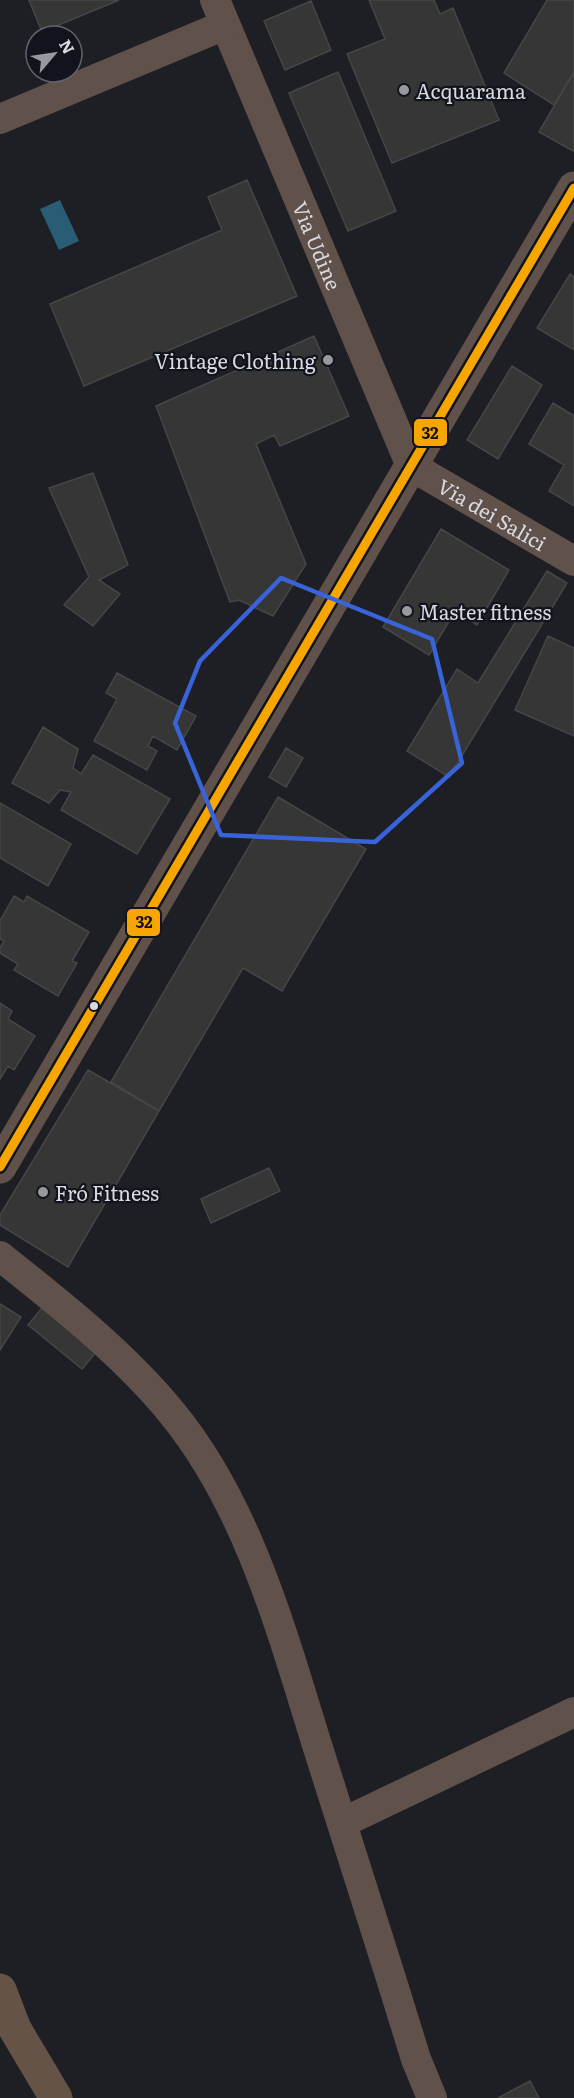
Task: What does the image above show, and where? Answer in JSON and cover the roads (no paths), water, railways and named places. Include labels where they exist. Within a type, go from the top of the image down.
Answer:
[{"type":"main road","points":[[0,1990],[8,2021],[56,2098]]},
{"type":"street","name":"Via Udine","points":[[0,119],[220,12],[411,466]]},
{"type":"street","points":[[0,1167],[411,466],[570,204]]},
{"type":"street","name":"Via dei Salici","points":[[411,466],[574,561]]},
{"type":"street","points":[[0,1256],[111,1350],[172,1412],[198,1449],[241,1526],[260,1571],[416,2059],[432,2098]]},
{"type":"street","points":[[342,1823],[574,1712]]},
{"type":"water","points":[[60,200],[79,241],[59,250],[40,209]]},
{"type":"place","name":"Acquarama","points":[[404,90]]},
{"type":"place","name":"Vintage Clothing","points":[[328,360]]},
{"type":"place","name":"Master fitness","points":[[407,611]]},
{"type":"place","name":"Fró Fitness","points":[[43,1192]]}]
